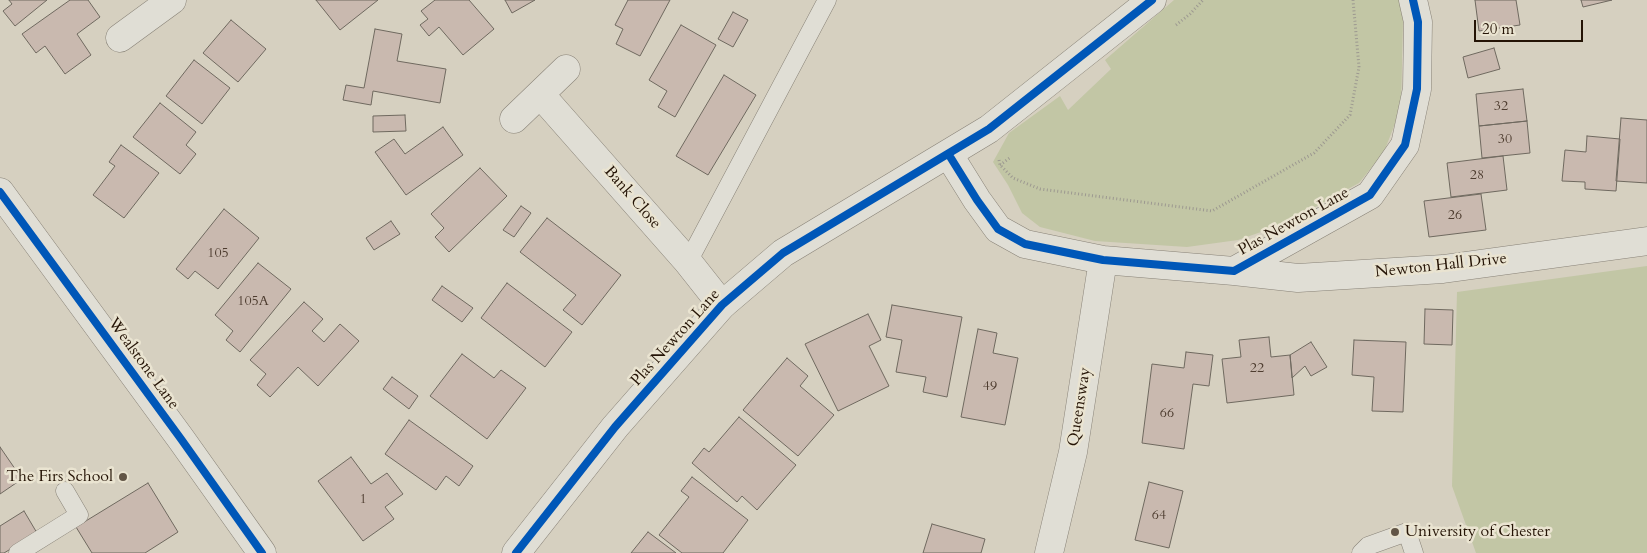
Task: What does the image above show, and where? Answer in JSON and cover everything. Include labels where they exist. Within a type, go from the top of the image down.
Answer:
[{"type":"street","name":"Plas Newton Lane","points":[[516,553],[615,427],[722,305],[783,253],[990,129],[1152,0]]},
{"type":"street","name":"Plas Newton Lane","points":[[949,155],[998,229],[1025,244],[1103,260],[1234,271],[1370,196],[1405,145],[1417,89],[1418,22],[1413,0]]},
{"type":"street","points":[[120,38],[166,2]]},
{"type":"street","points":[[514,119],[566,69]]},
{"type":"street","name":"Bank Close","points":[[540,94],[688,262],[722,305]]},
{"type":"street","name":"Wealstone Lane","points":[[0,192],[262,553]]},
{"type":"street","name":"Newton Hall Drive","points":[[1234,271],[1298,278],[1444,269],[1647,241]]},
{"type":"street","name":"Queensway","points":[[1049,553],[1073,452],[1103,260]]},
{"type":"lane","points":[[688,262],[827,0]]},
{"type":"lane","points":[[18,553],[79,515],[65,491]]},
{"type":"lane","points":[[1361,553],[1368,546],[1408,532],[1414,553]]},
{"type":"path","points":[[990,129],[1000,165],[1013,178],[1040,188],[1212,212],[1314,153],[1350,115],[1359,68],[1353,0]]},
{"type":"green space","points":[[1174,0],[1399,0],[1403,20],[1401,108],[1384,152],[1359,183],[1284,224],[1238,240],[1187,247],[1095,241],[1040,227],[1022,213],[1008,185],[993,162],[1009,133],[1060,96],[1068,110],[1111,69],[1105,60]]},
{"type":"green space","points":[[1647,266],[1647,553],[1476,553],[1452,486],[1457,292]]},
{"type":"building","points":[[9,0],[47,0],[15,26],[3,11],[12,4]]},
{"type":"building","points":[[70,0],[88,0],[100,17],[77,34],[91,55],[65,74],[45,46],[36,53],[22,34]]},
{"type":"building","points":[[316,0],[378,0],[340,30]]},
{"type":"building","points":[[435,0],[469,0],[494,29],[463,55],[439,27],[429,36],[420,25],[428,19],[421,11]]},
{"type":"building","points":[[505,0],[535,0],[512,13]]},
{"type":"building","points":[[628,0],[670,0],[640,56],[616,44],[623,29],[615,25]]},
{"type":"building","points":[[1475,0],[1516,0],[1520,25],[1479,31]]},
{"type":"building","points":[[1581,0],[1612,0],[1583,7]]},
{"type":"building","points":[[733,12],[748,20],[733,47],[718,39]]},
{"type":"building","points":[[231,20],[266,49],[238,82],[203,53]]},
{"type":"building","points":[[681,25],[716,45],[675,117],[658,107],[667,91],[649,80]]},
{"type":"building","points":[[375,29],[402,34],[397,61],[446,69],[440,103],[373,91],[371,105],[343,100],[346,85],[364,88]]},
{"type":"building","points":[[1494,48],[1500,69],[1468,78],[1463,57]]},
{"type":"building","points":[[194,60],[230,88],[202,124],[166,96]]},
{"type":"building","points":[[724,75],[756,95],[708,175],[676,156]]},
{"type":"building","points":[[1523,89],[1527,121],[1479,126],[1476,94]]},
{"type":"building","points":[[160,103],[196,132],[186,145],[196,154],[180,174],[133,137]]},
{"type":"building","points":[[405,115],[406,131],[373,132],[373,116]]},
{"type":"building","points":[[1621,118],[1647,120],[1647,183],[1616,181]]},
{"type":"building","points":[[1527,121],[1530,153],[1482,158],[1479,126]]},
{"type":"building","points":[[443,127],[463,155],[406,195],[375,152],[394,139],[405,154]]},
{"type":"building","points":[[1587,136],[1620,139],[1616,191],[1585,189],[1585,182],[1562,181],[1565,150],[1586,152]]},
{"type":"building","points":[[121,145],[159,173],[124,218],[93,195],[115,166],[109,162]]},
{"type":"building","points":[[1503,156],[1507,190],[1451,197],[1447,163]]},
{"type":"building","points":[[480,168],[507,196],[449,252],[435,237],[444,228],[431,214]]},
{"type":"building","points":[[1481,194],[1486,230],[1429,237],[1424,201]]},
{"type":"building","points":[[521,206],[531,213],[514,237],[503,230]]},
{"type":"building","points":[[224,209],[259,238],[218,289],[195,271],[188,279],[176,269]]},
{"type":"building","points":[[547,218],[621,275],[582,325],[563,310],[576,295],[520,252]]},
{"type":"building","points":[[391,221],[400,234],[374,250],[366,238]]},
{"type":"building","points":[[258,263],[291,289],[240,352],[226,340],[233,331],[215,315]]},
{"type":"building","points":[[507,283],[572,332],[545,367],[481,318]]},
{"type":"building","points":[[442,286],[473,308],[462,322],[432,300]]},
{"type":"building","points":[[304,302],[323,319],[312,331],[324,342],[340,324],[359,341],[318,386],[298,367],[270,397],[257,385],[266,374],[250,360]]},
{"type":"building","points":[[892,305],[962,317],[947,397],[923,392],[926,377],[896,372],[902,340],[886,337]]},
{"type":"building","points":[[1425,309],[1453,310],[1452,345],[1424,344]]},
{"type":"building","points":[[868,314],[881,340],[869,346],[889,386],[838,411],[805,344]]},
{"type":"building","points":[[978,329],[997,333],[993,353],[1018,358],[1005,425],[961,417]]},
{"type":"building","points":[[1269,337],[1271,357],[1290,355],[1294,395],[1227,403],[1222,359],[1241,357],[1239,340]]},
{"type":"building","points":[[1354,340],[1406,342],[1403,412],[1372,411],[1374,377],[1352,375]]},
{"type":"building","points":[[1311,342],[1327,367],[1311,376],[1305,366],[1292,378],[1290,355]]},
{"type":"building","points":[[1186,352],[1213,355],[1209,386],[1193,384],[1184,449],[1142,443],[1152,364],[1184,368]]},
{"type":"building","points":[[462,354],[494,378],[501,370],[526,388],[487,439],[430,396]]},
{"type":"building","points":[[787,358],[808,376],[800,386],[834,415],[798,456],[743,410]]},
{"type":"building","points":[[392,377],[418,396],[409,409],[383,389]]},
{"type":"building","points":[[739,417],[796,465],[757,510],[742,496],[737,502],[692,463],[704,448],[709,452]]},
{"type":"building","points":[[409,420],[473,466],[459,486],[446,476],[436,490],[385,454]]},
{"type":"building","points":[[0,447],[22,479],[0,494]]},
{"type":"building","points":[[351,457],[371,484],[387,473],[403,494],[385,507],[394,519],[363,541],[318,481]]},
{"type":"building","points":[[692,477],[748,520],[723,553],[682,553],[659,535],[689,497],[681,491]]},
{"type":"building","points":[[1149,482],[1183,491],[1169,548],[1135,540]]},
{"type":"building","points":[[148,483],[178,532],[145,553],[92,553],[76,527]]},
{"type":"building","points":[[24,511],[37,533],[4,553],[0,553],[0,526]]},
{"type":"building","points":[[932,524],[985,539],[981,553],[923,553]]},
{"type":"building","points":[[648,532],[676,553],[631,553]]},
{"type":"cycle path","points":[[516,553],[615,427],[722,305],[783,253],[989,129],[1152,0]]},
{"type":"cycle path","points":[[949,155],[998,229],[1025,244],[1103,260],[1234,271],[1370,195],[1405,145],[1417,89],[1418,22],[1413,0]]},
{"type":"cycle path","points":[[0,192],[262,553]]},
{"type":"place","name":"The Firs School","points":[[123,477]]},
{"type":"place","name":"University of Chester","points":[[1395,532]]}]
